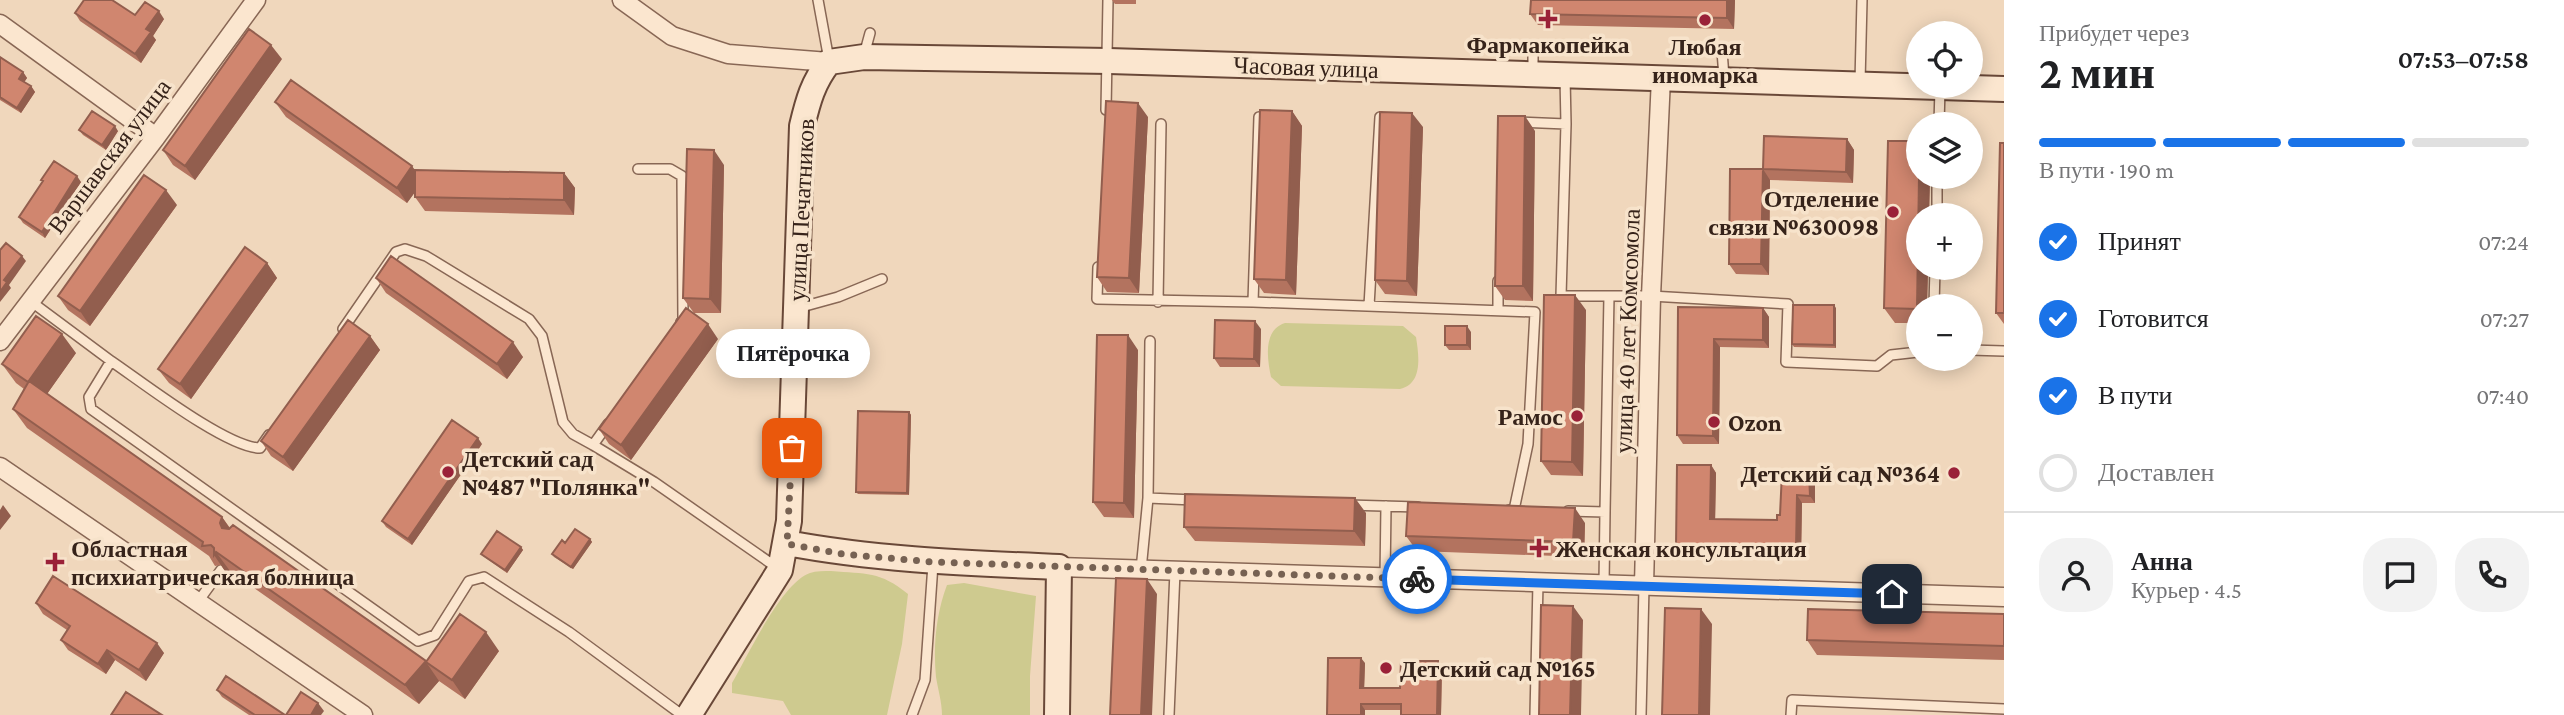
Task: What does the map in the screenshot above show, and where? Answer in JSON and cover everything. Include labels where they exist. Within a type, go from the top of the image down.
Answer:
[{"type":"main road","name":"Часовая улица","points":[[829,62],[867,45],[1109,61],[1906,86]]},
{"type":"main road","name":"улица Печатников","points":[[690,715],[780,570],[787,544],[802,126],[817,77],[829,62]]},
{"type":"main road","name":"Часовая улица","points":[[1983,88],[2004,89]]},
{"type":"main road","points":[[787,544],[842,554],[933,562],[1059,567],[1057,715]]},
{"type":"street","name":"Варшавская улица","points":[[0,341],[256,0]]},
{"type":"street","name":"Часовая улица","points":[[622,0],[672,36],[728,54],[829,62]]},
{"type":"street","points":[[0,24],[156,136]]},
{"type":"street","name":"улица 40 лет Комсомола","points":[[1644,586],[1651,296],[1661,78]]},
{"type":"street","points":[[0,467],[363,715]]},
{"type":"street","points":[[1059,567],[2004,597]]},
{"type":"lane","points":[[818,0],[829,62]]},
{"type":"lane","points":[[1105,127],[1109,61],[1108,0]]},
{"type":"lane","points":[[1860,84],[1862,0]]},
{"type":"lane","points":[[1533,48],[1533,74]]},
{"type":"lane","points":[[1722,51],[1725,80]]},
{"type":"lane","points":[[1565,75],[1561,296],[1651,296],[1788,304],[1786,362],[1877,366],[1891,355],[1906,353]]},
{"type":"lane","points":[[1253,302],[1259,117]]},
{"type":"lane","points":[[1369,306],[1380,117]]},
{"type":"lane","points":[[1514,122],[1566,124]]},
{"type":"lane","points":[[1158,302],[1161,124]]},
{"type":"lane","points":[[638,169],[670,169],[682,176],[683,319],[676,330]]},
{"type":"lane","points":[[339,334],[396,252],[405,248],[426,256],[529,319],[542,336],[563,422],[573,434],[654,482],[780,570]]},
{"type":"lane","points":[[1099,260],[1097,299],[1535,312],[1528,443],[1514,510]]},
{"type":"lane","points":[[1498,310],[1499,270]]},
{"type":"lane","points":[[796,308],[838,297],[882,279]]},
{"type":"lane","points":[[1604,584],[1609,296]]},
{"type":"lane","points":[[29,300],[111,361],[227,439],[249,448],[260,448],[275,425]]},
{"type":"lane","points":[[1142,570],[1148,498],[1150,341]]},
{"type":"lane","points":[[1983,350],[2004,351]]},
{"type":"lane","points":[[111,361],[89,397],[91,409],[418,641],[435,635],[469,581],[484,577],[569,632],[682,715]]},
{"type":"lane","points":[[593,445],[616,413]]},
{"type":"lane","points":[[1148,498],[1201,500]]},
{"type":"lane","points":[[1333,504],[1433,508]]},
{"type":"lane","points":[[1385,578],[1386,506]]},
{"type":"lane","points":[[1501,509],[1527,510]]},
{"type":"lane","points":[[1553,511],[1605,512]]},
{"type":"lane","points":[[246,533],[251,523]]},
{"type":"lane","points":[[912,715],[925,680],[933,562]]},
{"type":"lane","points":[[197,603],[221,570]]},
{"type":"lane","points":[[1169,715],[1175,571]]},
{"type":"lane","points":[[1535,715],[1538,583]]},
{"type":"lane","points":[[1642,715],[1644,586]]},
{"type":"lane","points":[[1791,715],[1792,701],[2004,709]]},
{"type":"shaded area","points":[[1285,323],[1403,326],[1416,337],[1416,375],[1413,381],[1400,389],[1281,386],[1271,377],[1268,346],[1273,332]]},
{"type":"shaded area","points":[[831,571],[881,577],[908,594],[902,644],[887,715],[791,715],[783,701],[732,693],[732,683],[766,622],[788,590],[810,573]]},
{"type":"shaded area","points":[[964,583],[1036,596],[1030,715],[942,715],[935,665],[938,619],[947,585]]},
{"type":"building","points":[[84,0],[112,0],[135,15],[145,2],[159,11],[146,29],[151,32],[135,54],[75,13]]},
{"type":"building","points":[[1531,0],[1727,0],[1727,18],[1530,14]]},
{"type":"building","points":[[249,29],[271,45],[185,166],[163,150]]},
{"type":"building","points":[[0,57],[23,72],[19,79],[31,86],[17,108],[0,97]]},
{"type":"building","points":[[291,80],[412,166],[397,188],[275,102]]},
{"type":"building","points":[[1106,101],[1138,103],[1129,278],[1097,277]]},
{"type":"building","points":[[1260,110],[1292,111],[1286,280],[1254,279]]},
{"type":"building","points":[[92,111],[115,126],[102,145],[79,130]]},
{"type":"building","points":[[1380,112],[1412,113],[1407,281],[1375,280]]},
{"type":"building","points":[[1498,116],[1525,116],[1523,286],[1495,286]]},
{"type":"building","points":[[1764,136],[1847,139],[1846,172],[1763,169]]},
{"type":"building","points":[[1888,141],[1906,141],[1906,189],[1919,189],[1919,203],[1906,203],[1906,280],[1917,280],[1917,294],[1906,294],[1906,309],[1884,308]]},
{"type":"building","points":[[2000,143],[2004,143],[2004,313],[1996,313]]},
{"type":"building","points":[[687,149],[714,150],[710,299],[683,298]]},
{"type":"building","points":[[54,161],[77,176],[42,232],[19,217]]},
{"type":"building","points":[[1730,169],[1763,169],[1761,264],[1729,264]]},
{"type":"building","points":[[415,170],[564,173],[564,200],[415,197]]},
{"type":"building","points":[[144,175],[166,190],[80,311],[58,296]]},
{"type":"building","points":[[6,243],[22,256],[4,280],[7,282],[0,292],[0,250]]},
{"type":"building","points":[[245,247],[267,263],[180,384],[158,369]]},
{"type":"building","points":[[391,256],[513,342],[497,364],[376,278]]},
{"type":"building","points":[[1544,295],[1575,295],[1572,462],[1541,461]]},
{"type":"building","points":[[1793,305],[1834,305],[1834,345],[1792,344]]},
{"type":"building","points":[[1678,307],[1763,308],[1763,340],[1714,339],[1713,436],[1677,435]]},
{"type":"building","points":[[686,308],[708,324],[621,445],[599,429]]},
{"type":"building","points":[[36,316],[62,334],[28,382],[2,364]]},
{"type":"building","points":[[348,320],[370,336],[283,457],[261,441]]},
{"type":"building","points":[[1215,320],[1255,321],[1254,359],[1214,358]]},
{"type":"building","points":[[1445,326],[1467,326],[1467,345],[1445,345]]},
{"type":"building","points":[[1097,335],[1128,335],[1124,503],[1093,502]]},
{"type":"building","points":[[29,381],[222,517],[222,528],[229,529],[233,525],[426,661],[405,685],[216,552],[214,555],[211,545],[202,546],[203,542],[13,409]]},
{"type":"building","points":[[858,411],[909,412],[907,493],[856,492]]},
{"type":"building","points":[[452,420],[478,438],[408,539],[382,521]]},
{"type":"building","points":[[1677,465],[1711,465],[1710,519],[1777,520],[1777,515],[1780,515],[1782,472],[1809,473],[1810,496],[1797,495],[1796,549],[1676,547]]},
{"type":"building","points":[[1185,494],[1355,498],[1354,531],[1184,527]]},
{"type":"building","points":[[1408,502],[1575,508],[1573,542],[1406,536]]},
{"type":"building","points":[[575,529],[590,539],[571,567],[552,554],[562,540],[565,543]]},
{"type":"building","points":[[497,531],[521,547],[505,570],[481,554]]},
{"type":"building","points":[[53,576],[157,643],[139,670],[107,650],[98,664],[61,640],[70,626],[36,603]]},
{"type":"building","points":[[1116,578],[1147,579],[1141,715],[1110,715]]},
{"type":"building","points":[[1541,605],[1573,606],[1570,715],[1539,715]]},
{"type":"building","points":[[1665,608],[1701,609],[1699,715],[1662,715]]},
{"type":"building","points":[[1808,609],[2004,614],[2004,646],[1807,640]]},
{"type":"building","points":[[460,614],[486,632],[452,680],[426,662]]},
{"type":"building","points":[[1328,658],[1361,658],[1360,688],[1400,688],[1401,661],[1438,661],[1437,715],[1401,715],[1401,704],[1361,704],[1361,715],[1327,715]]},
{"type":"building","points":[[226,676],[285,715],[255,715],[217,690]]},
{"type":"building","points":[[126,692],[162,715],[111,715]]},
{"type":"building","points":[[301,692],[318,703],[311,715],[286,715]]},
{"type":"way so far","points":[[792,448],[787,544],[842,554],[933,562],[1417,579]]},
{"type":"place","name":"Фармакопейка","points":[[1548,19]]},
{"type":"place","name":"Любая иномарка","points":[[1705,20]]},
{"type":"place","name":"Отделение связи №630098","points":[[1893,212]]},
{"type":"place","name":"Рамос","points":[[1577,416]]},
{"type":"place","name":"Ozon","points":[[1714,422]]},
{"type":"place","name":"Пятёрочка","points":[[792,448]]},
{"type":"place","name":"Детский сад №487 \"Полянка\"","points":[[448,472]]},
{"type":"place","name":"Детский сад №364","points":[[1954,473]]},
{"type":"place","name":"Женская консультация","points":[[1539,548]]},
{"type":"place","name":"Областная психиатрическая болница","points":[[55,562]]},
{"type":"place","name":"Детский сад №165","points":[[1386,668]]},
{"type":"route","points":[[1417,579],[1892,594]]}]
